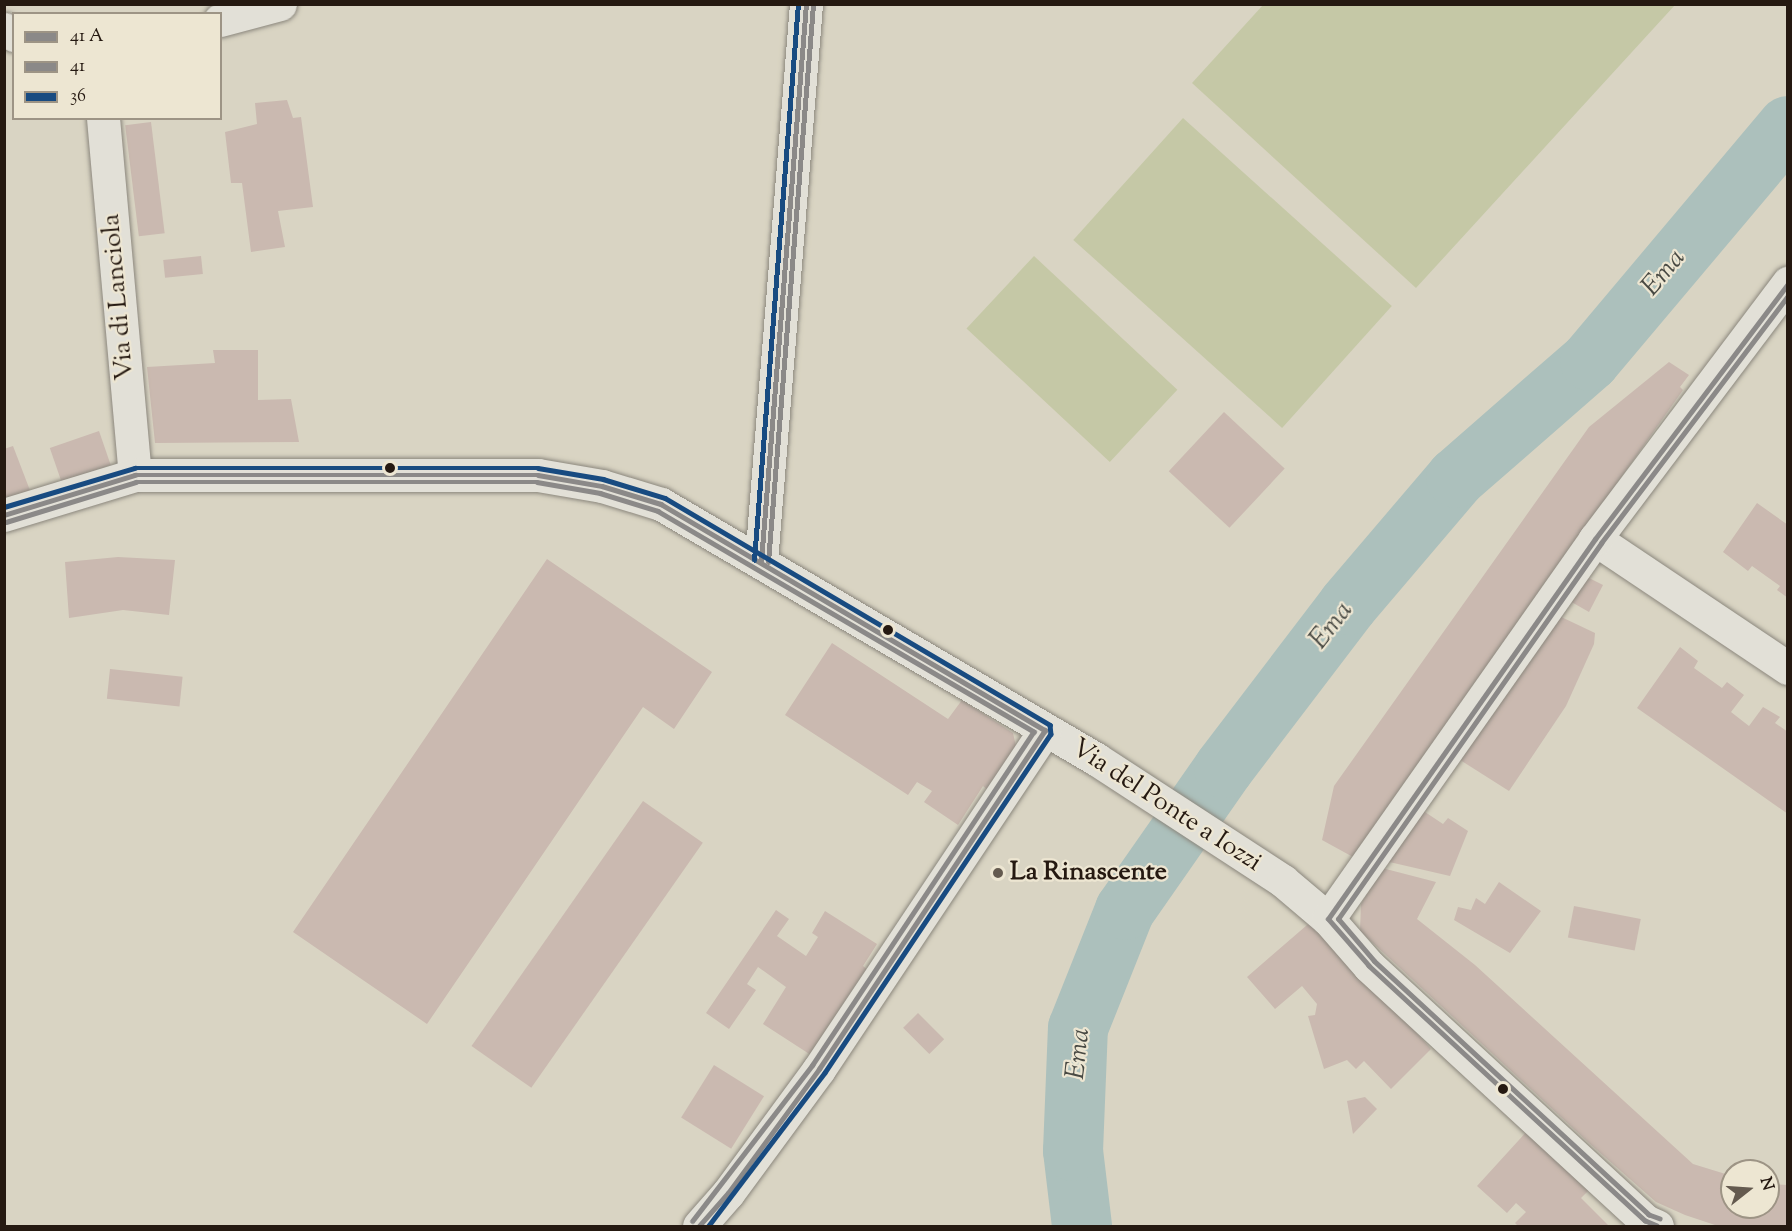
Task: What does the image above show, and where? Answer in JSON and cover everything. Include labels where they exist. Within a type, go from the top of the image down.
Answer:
[{"type":"street","points":[[222,19],[280,4]]},
{"type":"street","points":[[761,561],[806,4]]},
{"type":"street","name":"Via di Lanciola","points":[[103,120],[135,475]]},
{"type":"street","points":[[1328,919],[1594,539],[1788,283]]},
{"type":"street","name":"Via del Ponte a Iozzi","points":[[4,515],[135,475],[538,476],[602,486],[662,504],[1096,759],[1289,886],[1328,919],[1377,974],[1645,1221],[1658,1227]]},
{"type":"street","points":[[1594,539],[1788,668]]},
{"type":"street","points":[[699,1227],[728,1193],[819,1069],[1045,730]]},
{"type":"green space","points":[[1264,4],[1675,5],[1416,288],[1192,83]]},
{"type":"green space","points":[[1183,118],[1392,306],[1282,428],[1073,240]]},
{"type":"green space","points":[[1034,256],[1177,390],[1110,462],[966,328]]},
{"type":"building","points":[[287,100],[293,118],[301,117],[313,207],[278,211],[285,247],[251,252],[242,183],[231,183],[225,132],[257,124],[255,103]]},
{"type":"building","points":[[151,122],[165,233],[139,236],[125,125]]},
{"type":"building","points":[[201,256],[203,274],[165,278],[163,260]]},
{"type":"building","points":[[213,350],[258,350],[258,400],[291,399],[299,442],[155,443],[147,367],[215,363]]},
{"type":"building","points":[[1669,362],[1689,375],[1680,387],[1683,390],[1353,857],[1322,840],[1334,786],[1589,427]]},
{"type":"building","points":[[1224,412],[1285,469],[1229,528],[1169,471]]},
{"type":"building","points":[[99,431],[111,465],[62,482],[50,448]]},
{"type":"building","points":[[13,446],[31,493],[4,503],[4,449]]},
{"type":"building","points":[[1757,503],[1788,525],[1788,598],[1777,590],[1780,586],[1752,566],[1748,571],[1723,552]]},
{"type":"building","points":[[118,557],[175,560],[169,615],[123,610],[69,618],[65,562]]},
{"type":"building","points":[[547,559],[712,672],[674,729],[643,707],[427,1024],[293,932]]},
{"type":"building","points":[[1585,576],[1603,585],[1589,612],[1568,600]]},
{"type":"building","points":[[1555,614],[1595,633],[1594,644],[1566,706],[1509,791],[1457,758]]},
{"type":"building","points":[[832,643],[948,719],[962,700],[1013,733],[1017,751],[989,791],[983,786],[958,825],[924,802],[932,791],[917,782],[908,795],[785,715]]},
{"type":"building","points":[[1680,647],[1698,661],[1694,668],[1722,688],[1727,682],[1744,695],[1731,712],[1749,726],[1763,707],[1780,717],[1775,723],[1788,732],[1788,814],[1637,708]]},
{"type":"building","points":[[110,669],[183,677],[179,706],[107,699]]},
{"type":"building","points":[[643,801],[703,843],[531,1088],[472,1046]]},
{"type":"building","points":[[1422,810],[1443,824],[1448,818],[1468,831],[1450,876],[1385,861]]},
{"type":"building","points":[[1382,868],[1436,882],[1417,919],[1475,965],[1693,1164],[1720,1172],[1720,1219],[1780,1219],[1780,1185],[1788,1185],[1788,1226],[1718,1226],[1656,1202],[1360,931],[1361,904]]},
{"type":"building","points":[[1499,882],[1541,911],[1510,953],[1454,920],[1458,907],[1471,910],[1476,898],[1485,904]]},
{"type":"building","points":[[1574,906],[1641,919],[1635,950],[1568,937]]},
{"type":"building","points":[[776,910],[789,919],[777,936],[806,956],[818,937],[812,933],[825,911],[877,944],[863,966],[869,971],[814,1057],[763,1024],[786,987],[758,967],[747,984],[756,990],[729,1029],[706,1013]]},
{"type":"building","points":[[1314,919],[1431,1049],[1391,1089],[1364,1061],[1356,1069],[1347,1060],[1324,1069],[1308,1016],[1315,1015],[1317,1004],[1302,986],[1275,1009],[1247,977]]},
{"type":"building","points":[[918,1013],[944,1039],[929,1054],[903,1028]]},
{"type":"building","points":[[714,1065],[764,1096],[731,1149],[681,1118]]},
{"type":"building","points":[[1365,1097],[1377,1109],[1353,1134],[1347,1101]]},
{"type":"building","points":[[1528,1130],[1593,1186],[1581,1198],[1609,1226],[1518,1226],[1515,1223],[1526,1212],[1516,1203],[1507,1213],[1477,1186]]},
{"type":"waterway","name":"Ema","points":[[1082,1226],[1073,1151],[1078,1028],[1125,910],[1224,768],[1348,605],[1456,478],[1590,361],[1788,126]]},
{"type":"transit line","name":"36","points":[[754,560],[798,4]]},
{"type":"transit line","points":[[761,561],[806,4]]},
{"type":"transit line","name":"41","points":[[768,562],[813,5]]},
{"type":"transit line","points":[[1657,1226],[1645,1221],[1369,966],[1328,919],[1595,539],[1788,284]]},
{"type":"transit line","name":"41","points":[[1660,1219],[1649,1215],[1374,961],[1338,919],[1601,543],[1788,296]]},
{"type":"transit line","name":"36","points":[[4,507],[135,468],[538,468],[603,479],[665,498],[1050,725],[1051,734],[825,1073],[709,1226]]},
{"type":"transit line","points":[[4,515],[135,475],[538,475],[602,486],[661,504],[1045,730]]},
{"type":"transit line","name":"41","points":[[6,522],[136,482],[537,482],[600,493],[658,511],[1034,732],[813,1065],[693,1221]]},
{"type":"transit line","points":[[699,1226],[728,1193],[819,1069],[1045,730]]},
{"type":"place","name":"La Rinascente","points":[[998,873]]}]
